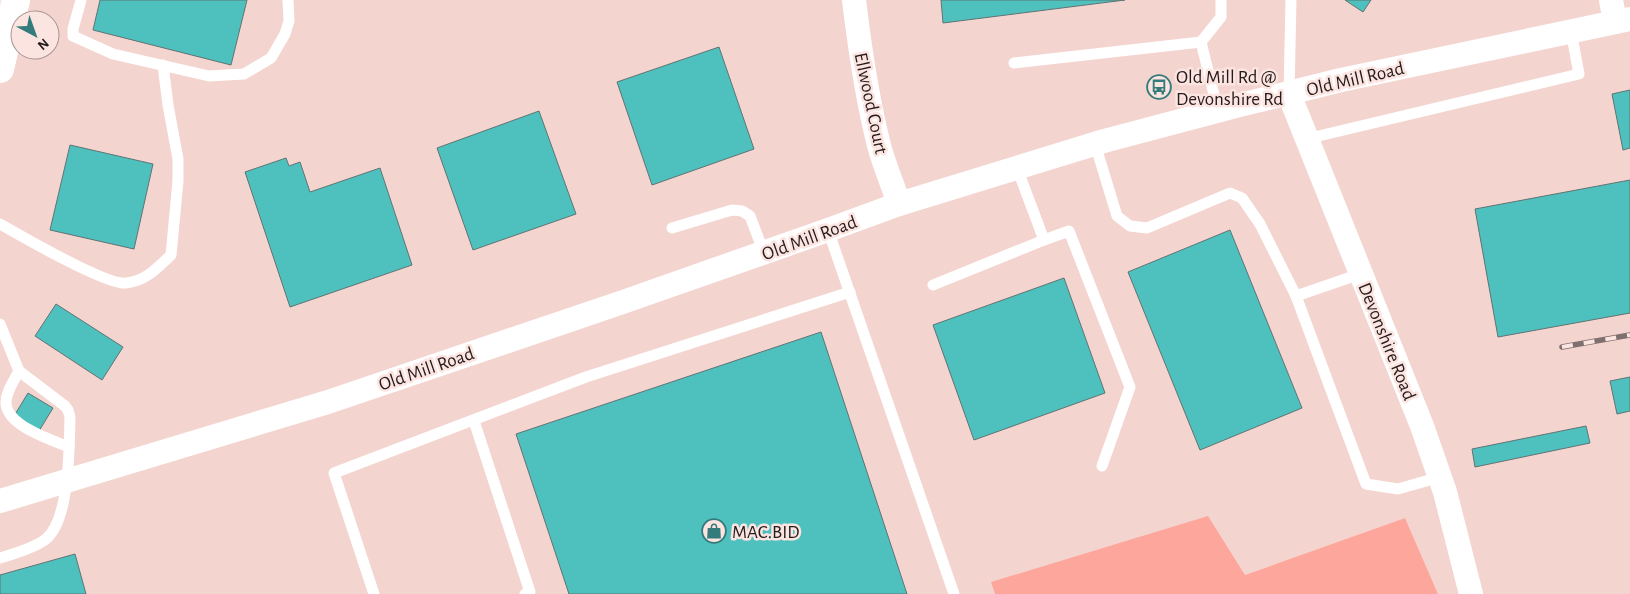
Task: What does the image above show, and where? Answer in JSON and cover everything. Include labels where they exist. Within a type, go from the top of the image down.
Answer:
[{"type":"street","points":[[0,69],[16,0]]},
{"type":"street","name":"Ellwood Court","points":[[854,0],[870,111],[880,151],[899,204]]},
{"type":"street","name":"Old Mill Road","points":[[0,501],[328,402],[764,253],[899,204],[1095,144],[1218,110],[1341,80],[1571,31],[1619,14]]},
{"type":"street","name":"Devonshire Road","points":[[1289,94],[1422,426],[1440,477],[1471,594]]},
{"type":"lane","points":[[81,0],[73,29],[74,36],[113,54],[209,76],[244,74],[270,58],[285,34],[289,21],[288,0]]},
{"type":"lane","points":[[1014,63],[1202,42],[1221,18],[1221,0]]},
{"type":"lane","points":[[1289,94],[1291,0]]},
{"type":"lane","points":[[1306,139],[1579,74],[1571,31]]},
{"type":"lane","points":[[1202,42],[1218,110]]},
{"type":"lane","points":[[0,224],[98,276],[124,284],[147,277],[171,255],[178,181],[178,159],[163,65]]},
{"type":"lane","points":[[1095,144],[1117,216],[1130,226],[1146,228],[1230,193],[1242,198],[1260,224],[1296,296],[1366,484],[1398,489],[1440,477]]},
{"type":"lane","points":[[1018,168],[1044,240]]},
{"type":"lane","points":[[672,228],[732,210],[742,211],[750,216],[764,253]]},
{"type":"lane","points":[[828,230],[954,594]]},
{"type":"lane","points":[[933,285],[1069,231],[1130,387],[1102,466]]},
{"type":"lane","points":[[1296,296],[1360,274]]},
{"type":"lane","points":[[374,594],[334,473],[586,377],[850,292]]},
{"type":"lane","points":[[0,324],[19,371],[68,410],[69,447],[68,481],[54,531],[45,540],[0,558]]},
{"type":"lane","points":[[19,371],[7,395],[8,414],[23,426],[69,447]]},
{"type":"lane","points":[[474,421],[530,592],[525,594]]},
{"type":"shaded area","points":[[8,0],[1630,0],[1630,594],[1438,594],[1405,518],[1245,575],[991,582],[995,594],[0,594],[0,37]]},
{"type":"shaded area","points":[[1208,516],[1245,575],[1405,518],[1438,594],[995,594],[991,582]]},
{"type":"building","points":[[100,0],[247,0],[231,65],[93,30]]},
{"type":"building","points":[[941,0],[1125,0],[943,23]]},
{"type":"building","points":[[1345,0],[1371,0],[1363,12]]},
{"type":"building","points":[[719,47],[754,149],[652,185],[617,82]]},
{"type":"building","points":[[1630,90],[1630,148],[1623,150],[1612,94]]},
{"type":"building","points":[[539,111],[576,214],[473,250],[437,148]]},
{"type":"building","points":[[70,145],[153,164],[134,249],[50,230]]},
{"type":"building","points":[[286,158],[289,166],[300,162],[310,192],[380,168],[412,265],[290,307],[245,172]]},
{"type":"building","points":[[1630,180],[1630,313],[1498,337],[1475,209]]},
{"type":"building","points":[[1230,230],[1302,408],[1200,450],[1128,272]]},
{"type":"building","points":[[1064,278],[1105,393],[974,440],[933,325]]},
{"type":"building","points":[[56,304],[123,347],[102,380],[35,336]]},
{"type":"building","points":[[821,332],[907,594],[569,594],[516,434]]},
{"type":"building","points":[[1630,377],[1630,411],[1617,414],[1610,381]]},
{"type":"building","points":[[28,393],[53,408],[39,431],[14,416]]},
{"type":"building","points":[[1586,426],[1590,443],[1475,467],[1472,449]]},
{"type":"building","points":[[75,554],[86,594],[0,594],[0,575]]},
{"type":"railway","points":[[1562,347],[1630,335]]},
{"type":"place","name":"Old Mill Rd @ Devonshire Rd","points":[[1159,87]]},
{"type":"place","name":"MAC.BID","points":[[714,531]]}]
